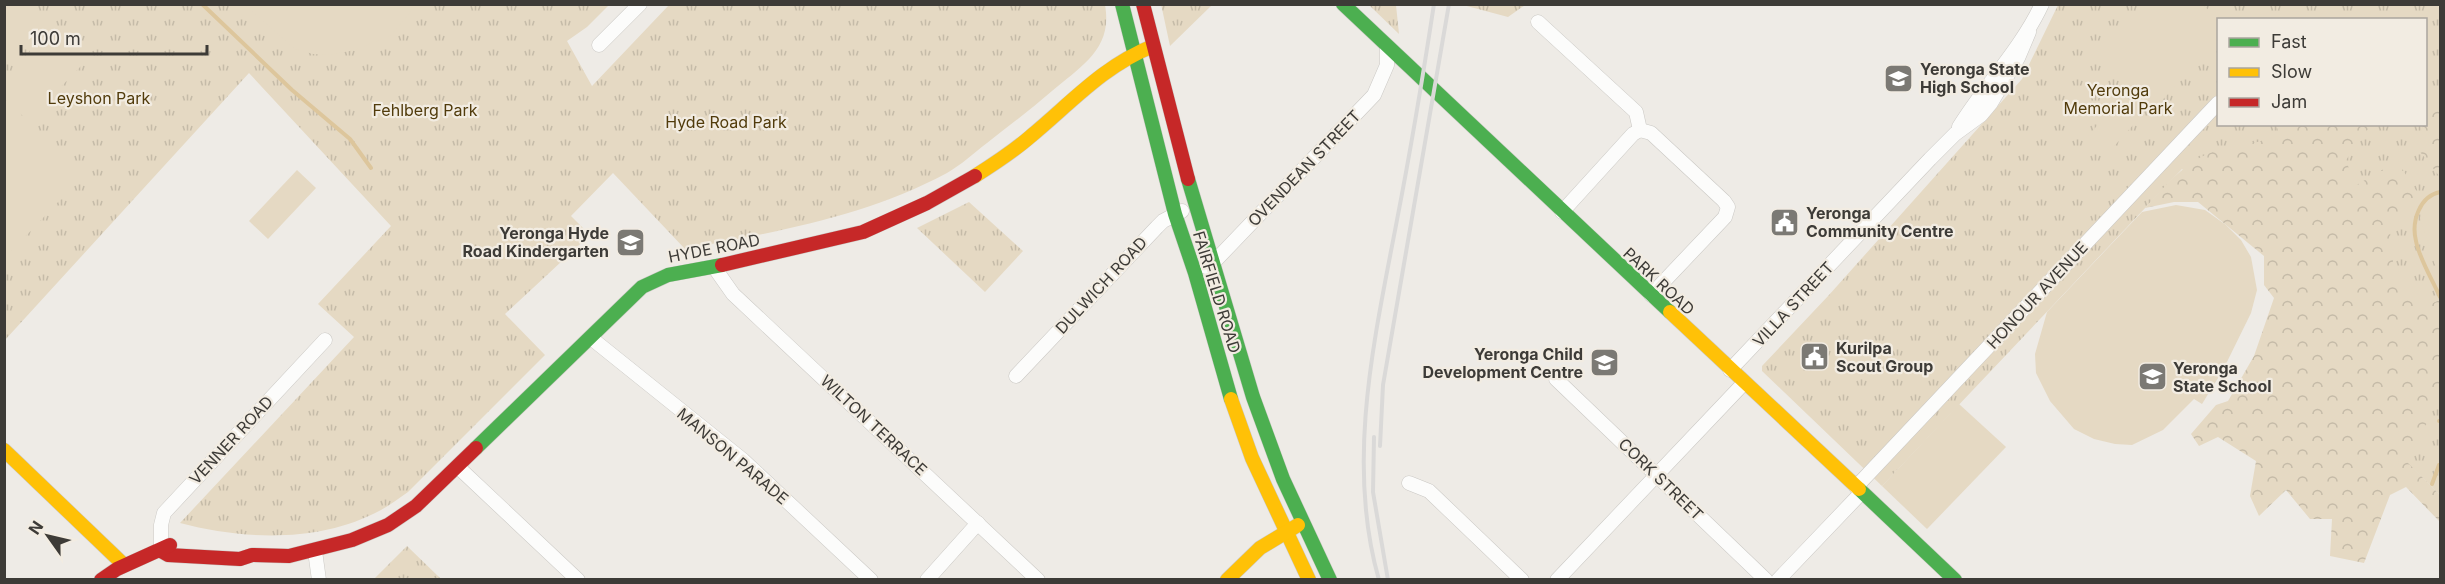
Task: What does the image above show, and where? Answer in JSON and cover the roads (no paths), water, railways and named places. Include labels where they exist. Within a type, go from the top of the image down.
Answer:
[{"type":"street","points":[[599,45],[640,4]]},
{"type":"street","name":"FAIRFIELD ROAD","points":[[1122,4],[1175,214],[1195,273],[1232,400],[1245,439],[1309,579]]},
{"type":"street","name":"FAIRFIELD ROAD","points":[[1143,4],[1195,207],[1214,262],[1253,397],[1283,479],[1330,579]]},
{"type":"street","name":"PARK ROAD","points":[[1343,4],[1955,579]]},
{"type":"street","name":"VILLA STREET","points":[[1730,370],[1955,134],[1973,105],[2029,32],[2042,4]]},
{"type":"street","points":[[1538,22],[1636,112],[1640,130]]},
{"type":"street","name":"HYDE ROAD","points":[[101,579],[123,564],[169,546],[189,544],[240,550],[252,555],[289,556],[352,540],[388,525],[416,506],[458,467],[642,287],[667,274],[714,267],[867,231],[985,170],[1018,148],[1114,63],[1133,52],[1153,46]]},
{"type":"street","name":"OVENDEAN STREET","points":[[1195,273],[1214,262],[1374,95],[1387,65],[1387,47]]},
{"type":"street","name":"HONOUR AVENUE","points":[[1778,579],[2217,104]]},
{"type":"street","points":[[1562,212],[1633,134],[1640,130],[1651,133],[1724,201],[1728,207],[1725,217],[1651,295]]},
{"type":"street","name":"DULWICH ROAD","points":[[1016,376],[1154,230],[1175,214],[1195,207]]},
{"type":"street","name":"WILTON TERRACE","points":[[714,267],[733,294],[1038,579]]},
{"type":"street","name":"MANSON PARADE","points":[[591,338],[743,460],[871,579]]},
{"type":"street","name":"VENNER ROAD","points":[[161,551],[161,525],[164,513],[325,340]]},
{"type":"street","name":"CORK STREET","points":[[1556,379],[1766,579]]},
{"type":"street","points":[[1557,579],[1744,383]]},
{"type":"street","points":[[4,450],[123,564]]},
{"type":"street","points":[[458,467],[578,579]]},
{"type":"street","points":[[1409,483],[1429,490],[1522,579]]},
{"type":"street","points":[[927,579],[978,523]]},
{"type":"street","points":[[1227,579],[1256,549],[1286,530],[1304,523]]},
{"type":"street","points":[[315,551],[319,579]]},
{"type":"waterway","points":[[202,4],[292,90],[350,139],[371,168]]},
{"type":"waterway","points":[[2440,192],[2433,194],[2422,204],[2415,225],[2420,255],[2440,297]]},
{"type":"waterway","points":[[2432,484],[2439,465]]},
{"type":"railway","points":[[1379,580],[1369,535],[1364,490],[1367,399],[1380,309],[1412,139],[1434,4]]},
{"type":"railway","points":[[1380,446],[1383,385],[1449,4]]},
{"type":"railway","points":[[1374,437],[1373,492],[1388,580]]},
{"type":"place","name":"Yeronga State High School","points":[[1899,78]]},
{"type":"place","name":"Yeronga Community Centre","points":[[1785,222]]},
{"type":"place","name":"Yeronga Hyde Road Kindergarten","points":[[630,242]]},
{"type":"place","name":"Kurilpa Scout Group","points":[[1815,357]]},
{"type":"place","name":"Yeronga Child Development Centre","points":[[1604,363]]},
{"type":"place","name":"Yeronga State School","points":[[2152,377]]},
{"type":"park label","name":"Leyshon Park","points":[[99,98]]},
{"type":"park label","name":"Yeronga Memorial Park","points":[[2118,99]]},
{"type":"park label","name":"Fehlberg Park","points":[[425,110]]},
{"type":"park label","name":"Hyde Road Park","points":[[726,122]]}]
